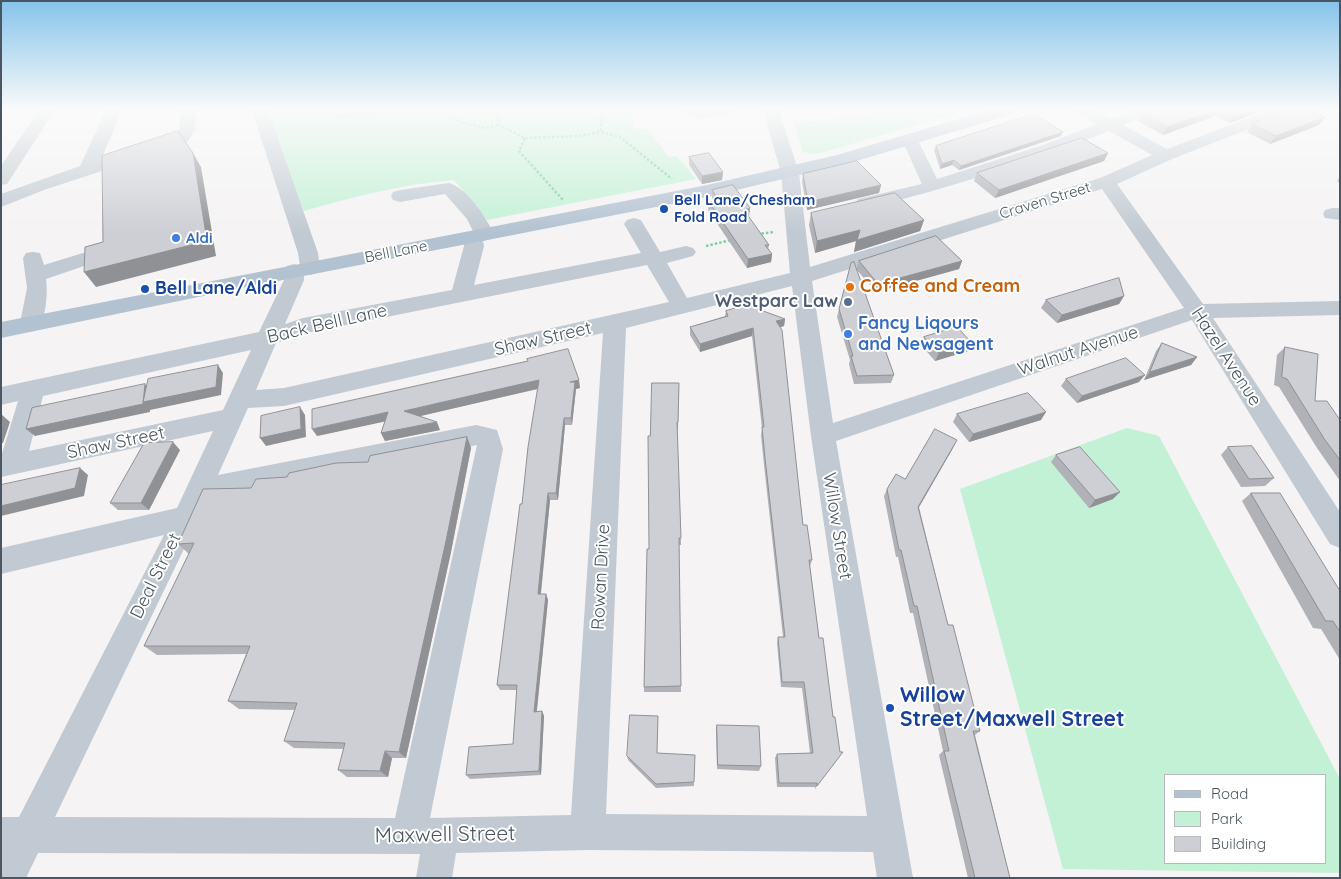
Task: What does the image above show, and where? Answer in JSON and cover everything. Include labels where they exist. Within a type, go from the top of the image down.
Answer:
[{"type":"main road","name":"Bell Lane","points":[[1,330],[302,269],[625,209],[790,173],[870,151]]},
{"type":"street","points":[[1,180],[20,151]]},
{"type":"street","points":[[88,170],[96,151]]},
{"type":"street","points":[[1,201],[145,151]]},
{"type":"street","points":[[274,151],[308,253],[302,269]]},
{"type":"street","name":"Willow Street","points":[[783,151],[801,223],[801,277],[823,436],[895,878]]},
{"type":"street","points":[[915,151],[932,186]]},
{"type":"street","points":[[850,207],[932,186],[1040,151]]},
{"type":"street","points":[[1157,151],[1166,156]]},
{"type":"street","name":"Craven Street","points":[[801,277],[1106,182],[1179,151]]},
{"type":"street","name":"Hazel Avenue","points":[[1106,182],[1197,311],[1340,536]]},
{"type":"street","points":[[400,196],[449,188],[482,227],[474,246],[461,295]]},
{"type":"street","points":[[634,224],[682,307]]},
{"type":"street","name":"Back Bell Lane","points":[[1,396],[268,338],[303,326],[686,252]]},
{"type":"street","points":[[31,323],[37,288],[34,267],[82,259]]},
{"type":"street","name":"Deal Street","points":[[7,878],[14,835],[186,518],[294,280],[302,269]]},
{"type":"street","name":"Shaw Street","points":[[7,466],[284,397],[614,323],[801,277]]},
{"type":"street","name":"Walnut Avenue","points":[[823,436],[1197,311],[1340,308]]},
{"type":"street","name":"Rowan Drive","points":[[588,832],[614,323]]},
{"type":"street","points":[[7,466],[33,389]]},
{"type":"street","points":[[198,490],[476,435],[488,437],[490,449],[425,836],[434,878]]},
{"type":"street","points":[[1,561],[186,518]]},
{"type":"street","name":"Maxwell Street","points":[[14,835],[425,836],[588,832],[888,834]]},
{"type":"path","points":[[519,151],[566,204]]},
{"type":"path","points":[[637,151],[677,183]]},
{"type":"path","points":[[749,236],[801,223]]},
{"type":"path","points":[[686,252],[732,240]]},
{"type":"green space","points":[[278,151],[664,151],[669,157],[677,156],[696,179],[487,220],[454,180],[397,188],[304,211]]},
{"type":"green space","points":[[802,151],[827,151],[817,154]]},
{"type":"green space","points":[[1127,428],[1159,436],[1340,779],[1340,873],[1063,869],[960,489]]},
{"type":"building","points":[[117,151],[192,151],[207,241],[84,272],[85,247],[103,242],[102,156]]},
{"type":"building","points":[[938,151],[1006,151],[961,166],[954,160],[942,164]]},
{"type":"building","points":[[1043,151],[1105,151],[1108,153],[999,190],[977,173]]},
{"type":"building","points":[[709,153],[723,172],[702,176],[689,157]]},
{"type":"building","points":[[857,161],[881,185],[808,202],[803,174]]},
{"type":"building","points":[[733,185],[750,208],[744,210],[769,245],[765,245],[772,254],[748,259],[709,202],[719,200],[712,190]]},
{"type":"building","points":[[895,193],[924,220],[857,240],[860,230],[817,241],[811,213]]},
{"type":"building","points":[[936,236],[962,261],[878,284],[859,261]]},
{"type":"building","points":[[854,262],[894,375],[857,376],[839,309],[851,263]]},
{"type":"building","points":[[1119,278],[1124,296],[1062,315],[1046,300]]},
{"type":"building","points":[[747,305],[785,319],[776,321],[782,330],[803,525],[807,525],[812,560],[809,560],[819,638],[823,638],[833,717],[835,717],[840,752],[843,752],[817,786],[817,783],[779,783],[777,754],[813,753],[804,682],[782,682],[778,637],[785,637],[753,328],[700,344],[690,327],[728,316],[726,311]]},
{"type":"building","points":[[957,327],[972,343],[939,353],[924,337]]},
{"type":"building","points":[[1162,343],[1197,357],[1150,372]]},
{"type":"building","points":[[1285,347],[1318,354],[1315,401],[1327,401],[1340,420],[1340,460],[1325,440],[1287,379],[1282,377]]},
{"type":"building","points":[[568,349],[579,380],[570,382],[575,382],[571,418],[564,418],[556,493],[548,493],[538,594],[546,594],[534,712],[542,711],[539,771],[466,775],[469,747],[513,744],[517,685],[497,685],[520,504],[522,504],[528,447],[539,380],[404,411],[437,422],[381,433],[388,412],[312,429],[312,409],[528,361],[527,359]]},
{"type":"building","points":[[1126,358],[1145,375],[1082,396],[1066,379]]},
{"type":"building","points":[[218,365],[216,387],[143,402],[148,379]]},
{"type":"building","points":[[652,383],[679,383],[677,422],[681,538],[679,538],[681,686],[644,687],[647,549],[649,549],[648,436],[650,436]]},
{"type":"building","points":[[145,384],[143,404],[26,429],[32,408]]},
{"type":"building","points":[[1028,393],[1046,412],[973,434],[957,414]]},
{"type":"building","points":[[300,407],[301,429],[260,438],[261,416]]},
{"type":"building","points":[[935,429],[957,440],[918,507],[948,625],[953,625],[980,731],[973,731],[1010,878],[975,878],[944,751],[949,751],[917,606],[914,606],[901,550],[899,550],[887,489],[896,474],[905,479]]},
{"type":"building","points":[[467,437],[399,752],[385,751],[380,771],[338,770],[345,743],[284,741],[297,703],[228,701],[250,646],[144,646],[194,543],[178,544],[203,489],[251,488],[256,479],[287,477],[289,473],[336,463],[368,462],[370,456]]},
{"type":"building","points":[[173,442],[141,503],[110,503],[144,443]]},
{"type":"building","points":[[1252,446],[1274,478],[1249,479],[1228,447]]},
{"type":"building","points":[[1080,447],[1120,492],[1095,500],[1056,455]]},
{"type":"building","points":[[80,468],[75,488],[1,506],[1,485]]},
{"type":"building","points":[[1251,493],[1280,493],[1340,591],[1340,632],[1333,621],[1326,621]]},
{"type":"building","points":[[630,715],[658,716],[657,753],[695,755],[694,782],[656,784],[627,756]]},
{"type":"building","points":[[717,725],[759,726],[761,766],[718,765]]},
{"type":"place","name":"Bell Lane/Chesham Fold Road","points":[[664,209]]},
{"type":"place","name":"Aldi","points":[[176,238]]},
{"type":"place","name":"Coffee and Cream","points":[[850,287]]},
{"type":"place","name":"Bell Lane/Aldi","points":[[145,289]]},
{"type":"place","name":"Westparc Law","points":[[848,302]]},
{"type":"place","name":"Fancy Liqours and Newsagent","points":[[848,334]]},
{"type":"place","name":"Willow Street/Maxwell Street","points":[[890,708]]}]
